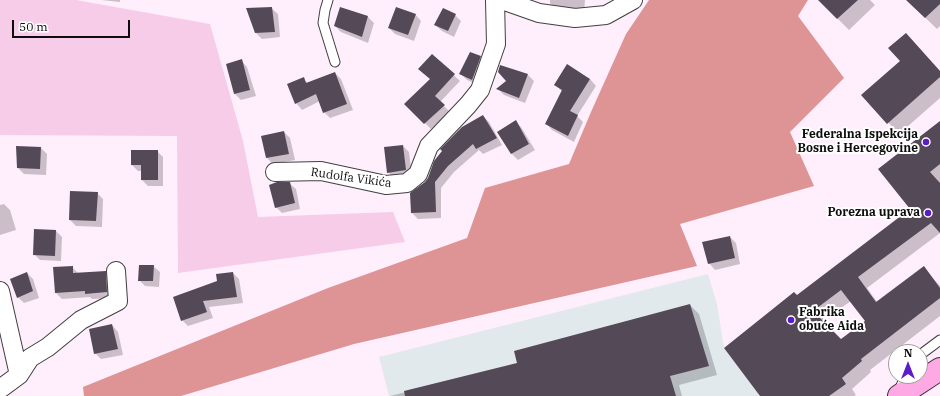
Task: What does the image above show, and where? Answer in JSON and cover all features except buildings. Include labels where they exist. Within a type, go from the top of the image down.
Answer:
[{"type":"main road","points":[[898,396],[940,369]]},
{"type":"street","name":"Rudolfa Vikića","points":[[275,172],[321,171],[386,185],[407,183],[418,174],[429,146],[468,105],[480,90],[496,44],[495,0]]},
{"type":"street","points":[[502,0],[539,13],[575,18],[606,15],[633,0]]},
{"type":"street","points":[[0,389],[19,375],[30,358],[48,347],[80,320],[118,301],[116,271]]},
{"type":"street","points":[[0,291],[19,375]]},
{"type":"lane","points":[[328,0],[323,23],[335,62]]},
{"type":"lane","points":[[928,349],[940,340]]},
{"type":"lane","points":[[898,396],[902,384]]},
{"type":"shaded area","points":[[0,0],[76,0],[210,24],[243,141],[258,217],[393,212],[405,242],[178,273],[177,136],[0,135]]},
{"type":"shaded area","points":[[649,0],[808,0],[798,16],[844,78],[790,132],[814,186],[680,224],[697,266],[354,344],[181,396],[84,396],[83,387],[328,288],[467,238],[485,188],[569,164],[626,34]]},
{"type":"shaded area","points":[[708,274],[717,304],[724,348],[760,395],[389,396],[379,357]]},
{"type":"place","name":"Federalna Ispekcija Bosne i Hercegovine","points":[[926,142]]},
{"type":"place","name":"Porezna uprava","points":[[928,213]]},
{"type":"place","name":"Fabrika obuće Aida","points":[[791,320]]}]
